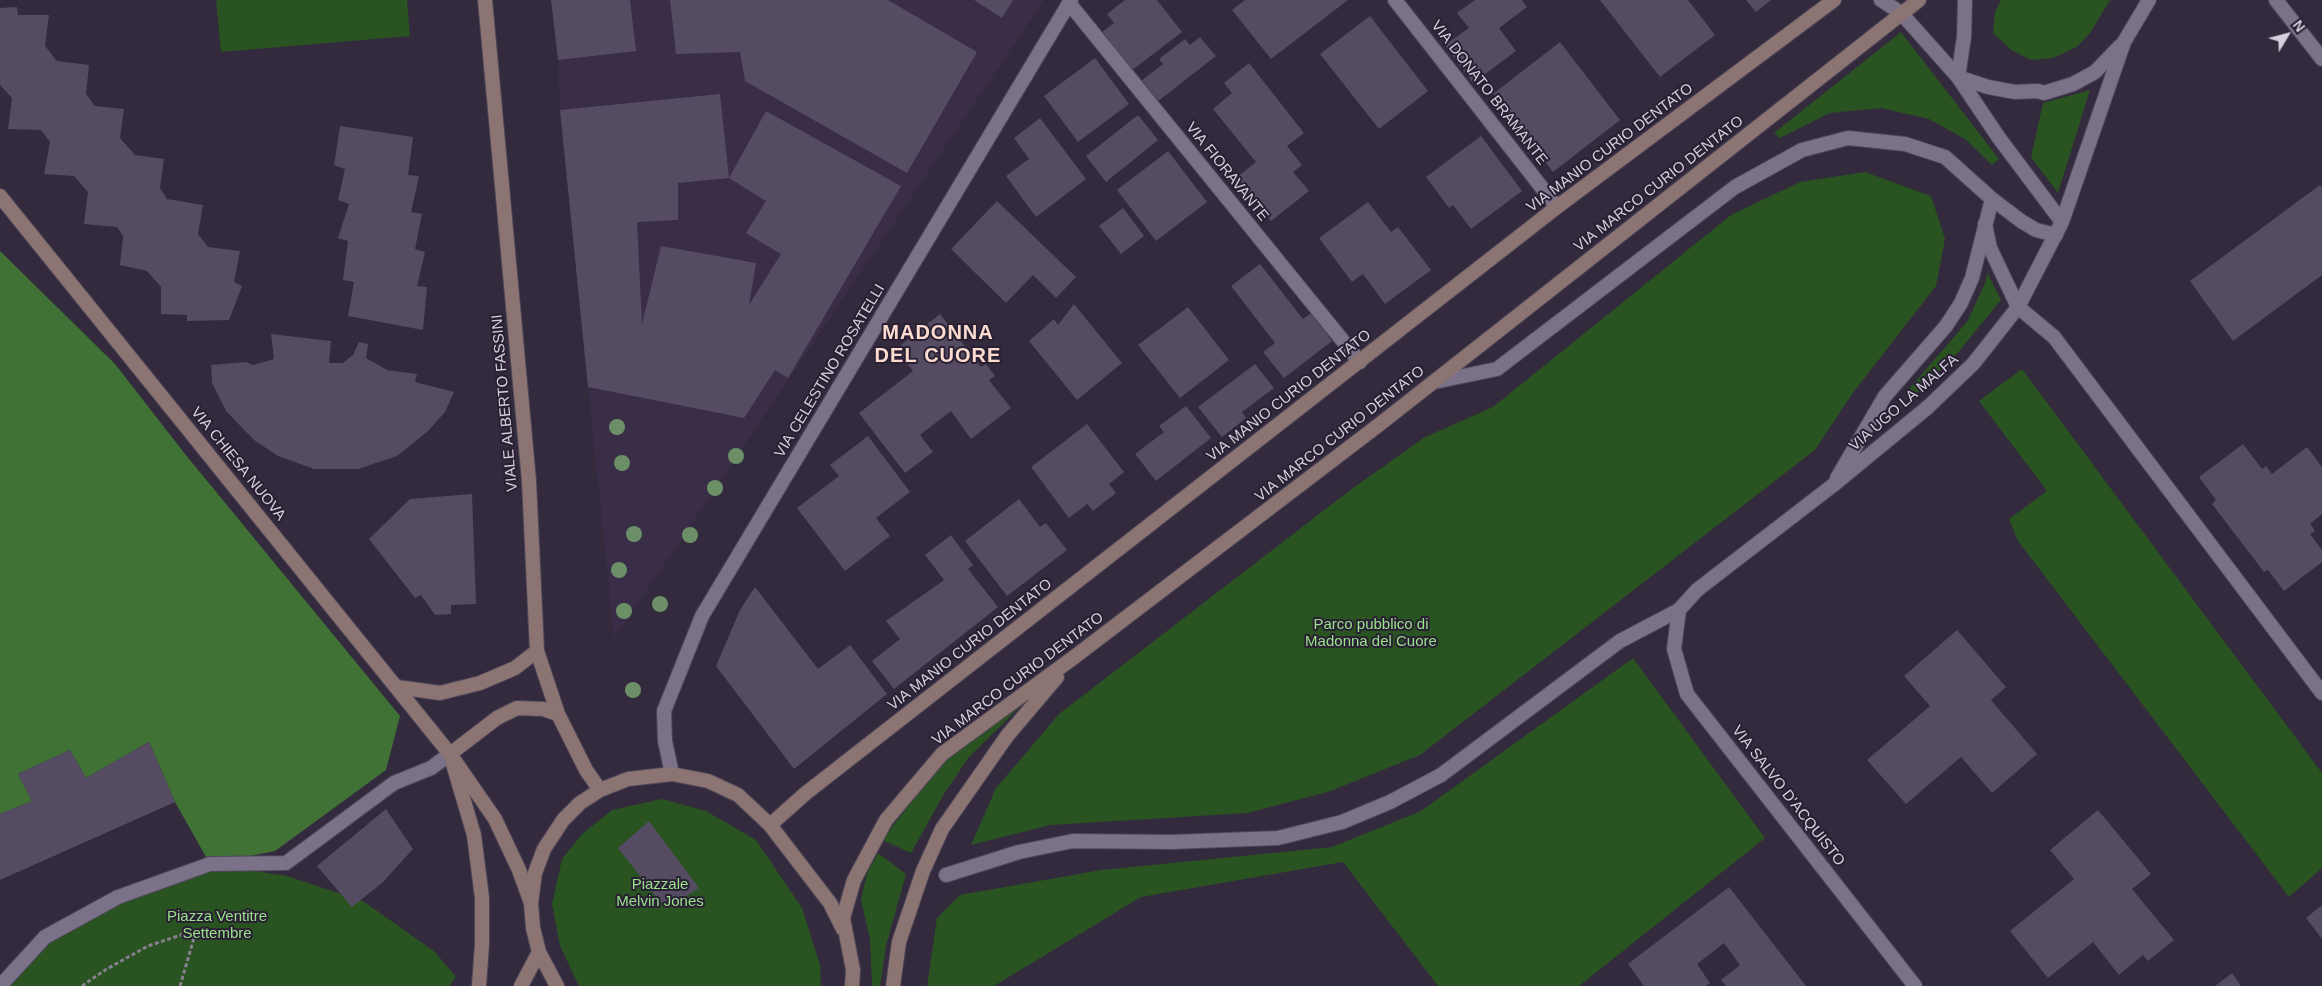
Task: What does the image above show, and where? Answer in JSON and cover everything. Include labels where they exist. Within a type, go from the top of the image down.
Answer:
[{"type":"main road","name":"VIALE ALBERTO FASSINI","points":[[485,0],[529,481],[537,651],[558,714],[586,770],[600,790]]},
{"type":"main road","name":"VIA MANIO CURIO DENTATO","points":[[770,824],[806,793],[1557,207],[1834,0]]},
{"type":"main road","name":"VIA MARCO CURIO DENTATO","points":[[846,935],[843,918],[854,880],[886,820],[942,754],[1073,658],[1434,382],[1918,0]]},
{"type":"main road","name":"VIA CHIESA NUOVA","points":[[0,196],[450,754],[495,819],[519,870],[531,903]]},
{"type":"main road","points":[[397,687],[440,693],[480,683],[515,668],[537,651]]},
{"type":"main road","points":[[892,986],[899,942],[923,871],[942,829],[1007,736],[1073,658]]},
{"type":"main road","points":[[479,986],[482,944],[482,898],[474,835],[450,754],[497,718],[517,708],[543,709],[558,714]]},
{"type":"main road","points":[[557,986],[539,952],[533,928],[531,903],[535,873],[544,849],[563,820],[580,803],[600,790],[628,779],[672,774],[708,781],[738,795],[770,824],[830,903],[846,935],[853,970],[852,986]]},
{"type":"main road","points":[[521,986],[539,952]]},
{"type":"street","name":"VIA DONATO BRAMANTE","points":[[1395,0],[1557,207]]},
{"type":"street","points":[[1880,0],[1901,13],[1958,76],[2059,229]]},
{"type":"street","points":[[1958,76],[1964,37],[1965,0]]},
{"type":"street","name":"VIA UGO LA MALFA","points":[[1680,610],[1697,590],[1832,486],[1928,407],[1967,370],[2018,306],[2059,229],[2124,42],[2149,0]]},
{"type":"street","points":[[2276,0],[2322,59]]},
{"type":"street","name":"VIA FIORAVANTE","points":[[1070,2],[1360,362]]},
{"type":"street","name":"VIA CELESTINO ROSATELLI","points":[[672,774],[665,741],[664,711],[702,616],[1070,2]]},
{"type":"street","points":[[1958,76],[1988,87],[2015,92],[2038,91],[2044,93],[2073,84],[2096,72],[2124,42]]},
{"type":"street","points":[[1434,382],[1497,369],[1735,186],[1802,150],[1848,138],[1905,144],[1945,157],[1992,199],[2036,230],[2059,229]]},
{"type":"street","points":[[1832,486],[1885,396],[1946,326],[1961,303],[1972,278],[1992,199]]},
{"type":"street","points":[[1985,224],[1990,248],[2018,306],[2054,337],[2322,692]]},
{"type":"street","points":[[946,875],[1019,852],[1073,841],[1171,842],[1278,838],[1342,822],[1390,802],[1441,775],[1620,641],[1680,610]]},
{"type":"street","name":"VIA SALVO D'ACQUISTO","points":[[1680,610],[1674,649],[1687,694],[1915,986]]},
{"type":"street","points":[[0,986],[45,937],[118,897],[210,864],[286,863],[394,783],[432,768],[450,754]]},
{"type":"path","points":[[82,986],[105,970],[148,946],[196,930],[180,986]]},
{"type":"shaded area","points":[[551,0],[1044,0],[614,639],[560,110],[558,60]]},
{"type":"green space","points":[[216,0],[407,0],[410,36],[221,52]]},
{"type":"green space","points":[[2001,0],[2110,0],[2090,33],[2077,47],[2053,58],[2031,60],[2011,50],[1993,33],[1995,12]]},
{"type":"green space","points":[[1901,32],[1999,159],[1992,165],[1965,139],[1929,119],[1881,108],[1830,113],[1780,138],[1774,133]]},
{"type":"green space","points":[[2090,90],[2058,193],[2031,157],[2043,103]]},
{"type":"green space","name":"Parco pubblico di Madonna del Cuore","points":[[1865,172],[1931,196],[1945,239],[1936,286],[1852,394],[1815,450],[1420,755],[1328,792],[1247,813],[1051,825],[971,845],[996,788],[1059,714],[1353,488],[1425,437],[1493,407],[1731,215],[1800,182]]},
{"type":"green space","points":[[0,251],[115,364],[185,454],[400,716],[386,770],[275,851],[210,864],[175,802],[149,742],[86,778],[70,750],[18,774],[32,801],[0,814]]},
{"type":"green space","points":[[1987,272],[2001,300],[1955,356],[1914,396],[1908,390],[1967,322],[1986,281]]},
{"type":"green space","points":[[2022,369],[2322,773],[2322,868],[2289,897],[2018,541],[2009,519],[2047,491],[1979,401]]},
{"type":"green space","points":[[1633,658],[1765,838],[1579,986],[1438,986],[1343,862],[1141,897],[994,986],[927,986],[937,918],[960,895],[1101,870],[1332,847],[1421,811]]},
{"type":"green space","points":[[1019,708],[969,757],[944,794],[911,853],[882,840],[946,757]]},
{"type":"green space","name":"Piazzale Melvin Jones","points":[[662,799],[706,811],[756,840],[802,908],[820,965],[821,986],[579,986],[560,946],[552,904],[562,859],[582,834],[612,810]]},
{"type":"green space","points":[[878,853],[906,874],[886,946],[880,986],[872,986],[870,939],[861,900],[867,873]]},
{"type":"green space","name":"Piazza Ventitre Settembre","points":[[210,864],[287,876],[363,901],[435,952],[456,977],[449,986],[0,986],[45,937],[118,897]]},
{"type":"building","points":[[551,0],[630,0],[636,51],[558,60]]},
{"type":"building","points":[[670,0],[888,0],[977,52],[907,173],[745,81],[740,52],[676,54]]},
{"type":"building","points":[[974,0],[1013,0],[1002,18]]},
{"type":"building","points":[[1125,0],[1157,0],[1182,32],[1127,74],[1097,36],[1114,23],[1107,14]]},
{"type":"building","points":[[1245,0],[1348,0],[1271,59],[1232,10]]},
{"type":"building","points":[[1475,0],[1522,0],[1527,7],[1499,28],[1516,51],[1473,83],[1445,45],[1469,28],[1457,13]]},
{"type":"building","points":[[1600,0],[1688,0],[1715,35],[1660,77]]},
{"type":"building","points":[[1746,0],[1771,0],[1756,12]]},
{"type":"building","points":[[17,7],[18,15],[49,15],[45,46],[57,61],[89,65],[86,94],[95,106],[124,109],[120,138],[135,155],[164,159],[160,188],[167,199],[203,205],[198,234],[208,247],[240,251],[234,282],[242,286],[229,320],[187,321],[187,315],[161,314],[161,287],[147,271],[120,265],[123,236],[117,227],[84,224],[88,192],[74,176],[44,174],[50,142],[41,130],[8,129],[12,98],[0,85],[0,8]]},
{"type":"building","points":[[1370,16],[1428,91],[1379,129],[1320,54]]},
{"type":"building","points":[[1200,37],[1216,56],[1157,102],[1141,81],[1163,64],[1159,59],[1185,39],[1190,45]]},
{"type":"building","points":[[1560,42],[1620,120],[1553,172],[1493,94]]},
{"type":"building","points":[[1095,58],[1129,104],[1078,142],[1044,96]]},
{"type":"building","points":[[1249,63],[1304,133],[1287,146],[1302,165],[1293,172],[1309,191],[1271,221],[1236,178],[1256,162],[1213,109],[1232,93],[1224,83]]},
{"type":"building","points":[[720,94],[729,178],[766,111],[901,186],[788,378],[775,370],[744,418],[588,387],[560,110]],"holes":[[[729,178],[766,201],[746,233],[781,254],[749,305],[756,263],[661,246],[642,324],[637,222],[678,220],[678,183]]]},
{"type":"building","points":[[1138,115],[1158,140],[1106,182],[1086,156]]},
{"type":"building","points":[[1040,118],[1086,179],[1036,217],[1006,176],[1029,159],[1014,138]]},
{"type":"building","points":[[340,126],[413,137],[408,175],[419,176],[411,212],[422,214],[415,249],[425,252],[417,286],[427,287],[423,330],[348,316],[354,282],[343,280],[348,241],[338,238],[349,204],[338,200],[345,169],[334,165]]},
{"type":"building","points":[[1481,136],[1522,191],[1471,229],[1453,205],[1449,208],[1426,177]]},
{"type":"building","points":[[1168,151],[1207,202],[1156,241],[1117,190]]},
{"type":"building","points":[[2320,185],[2322,188],[2322,275],[2233,341],[2190,281]]},
{"type":"building","points":[[997,201],[1076,277],[1056,298],[1033,275],[1006,303],[951,249]]},
{"type":"building","points":[[1368,202],[1391,232],[1398,227],[1431,270],[1385,304],[1363,274],[1352,282],[1319,238]]},
{"type":"building","points":[[1123,208],[1144,236],[1121,254],[1099,226]]},
{"type":"building","points":[[1260,264],[1303,319],[1311,313],[1332,341],[1284,378],[1263,352],[1275,343],[1231,286]]},
{"type":"building","points":[[1074,304],[1122,363],[1077,400],[1029,341],[1054,319],[1058,325]]},
{"type":"building","points":[[1188,307],[1229,360],[1180,398],[1138,345]]},
{"type":"building","points":[[940,314],[981,367],[986,364],[995,376],[989,380],[1011,408],[971,439],[951,411],[920,435],[933,452],[905,473],[859,413],[913,371],[896,349]]},
{"type":"building","points":[[271,334],[331,341],[329,363],[343,363],[353,355],[359,342],[368,344],[366,358],[387,370],[417,374],[415,382],[454,392],[445,412],[428,431],[397,456],[358,469],[314,469],[278,456],[254,440],[226,411],[212,383],[211,365],[246,362],[253,365],[274,359]]},
{"type":"building","points":[[1255,364],[1274,388],[1242,412],[1246,418],[1222,437],[1198,407]]},
{"type":"building","points":[[1186,406],[1211,438],[1156,481],[1135,454],[1164,432],[1159,426]]},
{"type":"building","points":[[1087,424],[1124,472],[1109,484],[1116,493],[1093,511],[1087,504],[1069,518],[1031,467]]},
{"type":"building","points":[[868,436],[910,492],[876,518],[890,536],[845,571],[797,508],[839,476],[830,465]]},
{"type":"building","points":[[2243,444],[2262,469],[2266,466],[2272,474],[2307,447],[2322,467],[2322,514],[2310,524],[2315,531],[2310,534],[2322,550],[2322,562],[2284,591],[2268,570],[2264,572],[2212,504],[2216,500],[2199,477]]},
{"type":"building","points":[[472,494],[476,604],[451,605],[451,614],[435,615],[421,595],[415,598],[369,539],[410,499]]},
{"type":"building","points":[[1019,499],[1040,527],[1046,523],[1067,550],[1007,596],[965,541]]},
{"type":"building","points":[[951,535],[973,565],[968,569],[998,607],[894,689],[872,661],[900,639],[886,621],[944,580],[925,555]]},
{"type":"building","points":[[755,587],[818,669],[850,645],[887,694],[794,769],[716,666],[740,610]]},
{"type":"building","points":[[1957,630],[2006,687],[1991,700],[2037,754],[1992,793],[1961,757],[1906,804],[1867,760],[1930,706],[1904,676]]},
{"type":"building","points":[[149,742],[175,802],[0,880],[0,814],[32,801],[18,774],[70,750],[86,778]]},
{"type":"building","points":[[386,809],[413,849],[382,883],[352,907],[317,866]]},
{"type":"building","points":[[2098,810],[2151,874],[2132,889],[2174,940],[2148,961],[2143,955],[2119,975],[2093,942],[2048,978],[2010,931],[2074,879],[2050,850]]},
{"type":"building","points":[[649,821],[699,888],[666,909],[618,848]]},
{"type":"building","points":[[1729,887],[1806,986],[1726,986],[1721,980],[1740,965],[1724,943],[1697,964],[1710,983],[1706,986],[1644,986],[1628,964]]},
{"type":"building","points":[[2322,905],[2322,939],[2306,918]]},
{"type":"building","points":[[2232,973],[2241,986],[2215,986]]},
{"type":"district","name":"MADONNA DEL CUORE","points":[[938,344]]}]
